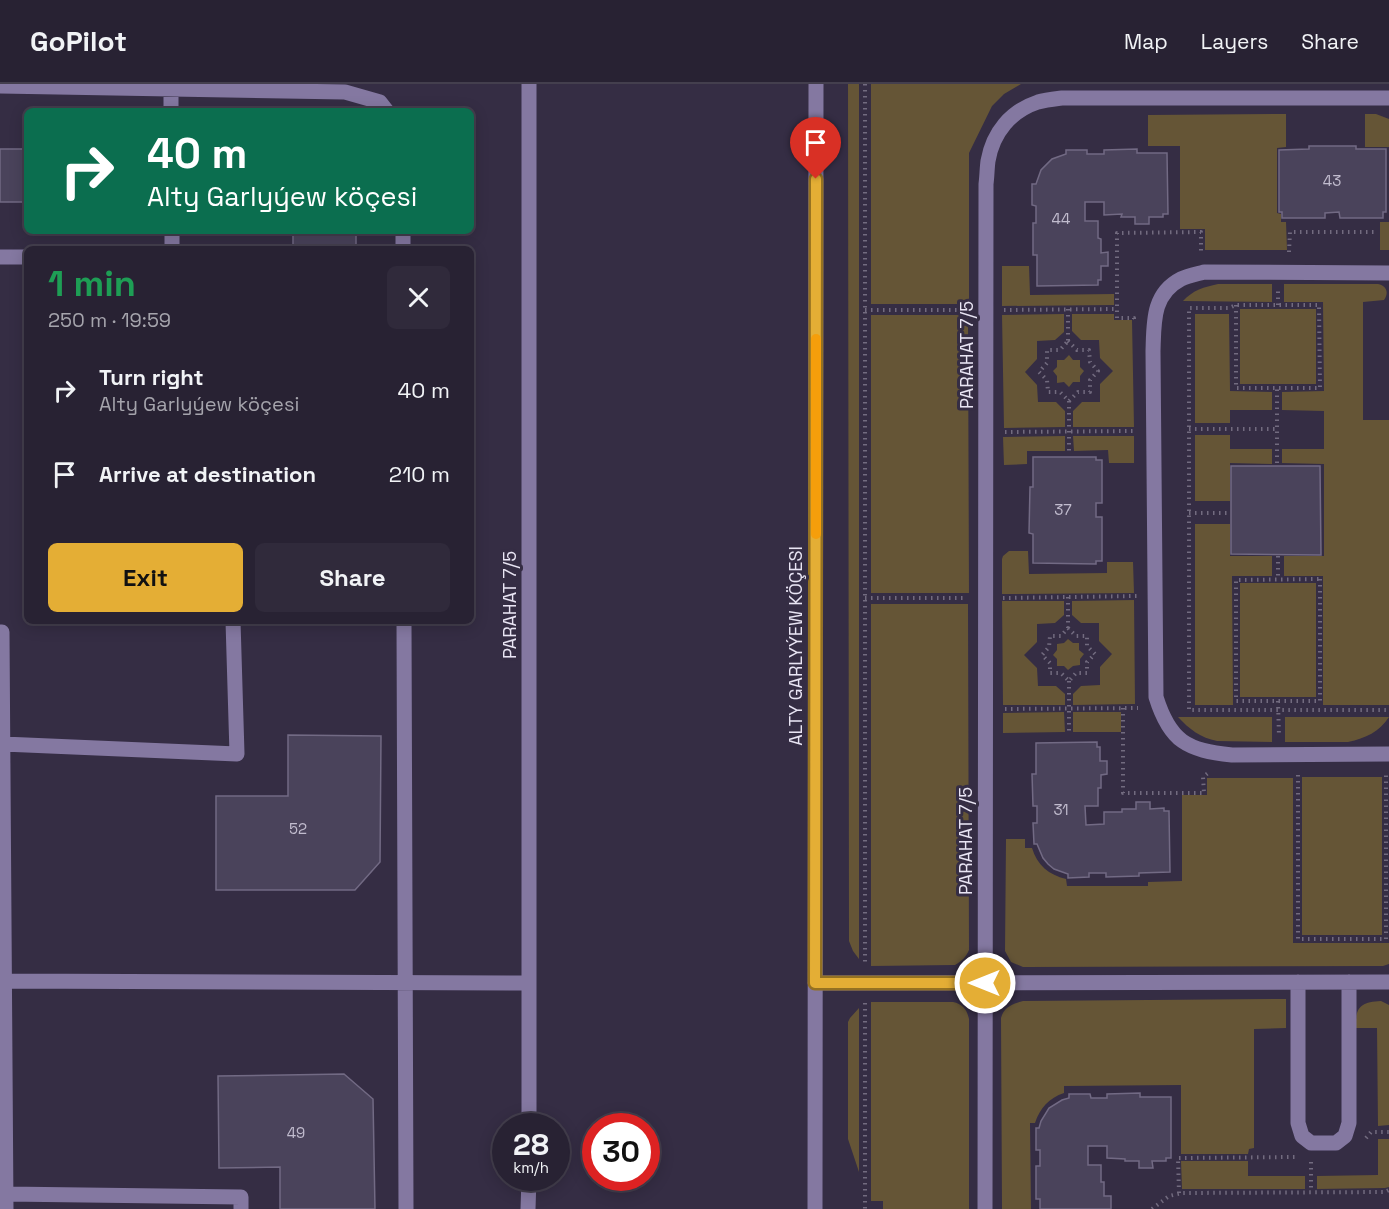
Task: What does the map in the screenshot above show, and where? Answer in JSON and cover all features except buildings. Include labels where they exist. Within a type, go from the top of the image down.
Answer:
[{"type":"street","name":"PARAHAT 7/5","points":[[529,84],[529,1113]]},
{"type":"street","name":"ALTY GARLYÝEW KÖÇESI","points":[[815,1209],[816,84]]},
{"type":"street","points":[[0,86],[345,92],[380,102],[385,108]]},
{"type":"street","points":[[171,89],[171,108]]},
{"type":"street","name":"PARAHAT 7/5","points":[[985,1209],[986,184],[988,160],[994,140],[1003,124],[1018,111],[1040,102],[1062,98],[1389,98]]},
{"type":"street","points":[[0,257],[24,257]]},
{"type":"street","points":[[1389,273],[1204,272],[1182,279],[1168,287],[1154,316],[1153,363],[1156,697],[1162,716],[1171,730],[1186,745],[1211,753],[1232,755],[1389,754]]},
{"type":"street","points":[[3,744],[237,754],[233,624]]},
{"type":"street","points":[[404,624],[406,1209]]},
{"type":"street","points":[[0,632],[2,632],[2,981],[6,1201],[241,1197],[241,1209]]},
{"type":"street","points":[[2,981],[529,983]]},
{"type":"street","points":[[1298,982],[1298,1123],[1302,1136],[1311,1143],[1336,1143],[1345,1136],[1349,1123],[1349,982]]},
{"type":"street","points":[[815,983],[1389,982]]},
{"type":"street","points":[[528,1209],[529,1191]]},
{"type":"path","points":[[865,84],[865,963]]},
{"type":"path","points":[[1236,305],[1236,388],[1320,388],[1320,305],[1236,305],[1229,308],[1189,308],[1189,710],[1389,710]]},
{"type":"path","points":[[865,309],[969,310]]},
{"type":"path","points":[[1068,309],[1068,341],[1059,350],[1047,350],[1047,363],[1039,372],[1047,380],[1048,392],[1060,392],[1069,401],[1069,451]]},
{"type":"path","points":[[1002,310],[1118,309]]},
{"type":"path","points":[[1068,341],[1077,350],[1089,350],[1090,362],[1098,371],[1090,380],[1090,392],[1078,392],[1069,401]]},
{"type":"path","points":[[1277,388],[1277,464]]},
{"type":"path","points":[[1189,429],[1277,429]]},
{"type":"path","points":[[1003,432],[1136,431]]},
{"type":"path","points":[[1189,513],[1230,513]]},
{"type":"path","points":[[1278,556],[1278,579]]},
{"type":"path","points":[[1320,579],[1320,701],[1278,700],[1236,701],[1236,580],[1320,579]]},
{"type":"path","points":[[1002,597],[1137,596]]},
{"type":"path","points":[[1068,597],[1068,628],[1060,636],[1050,636],[1049,647],[1042,655],[1050,663],[1050,673],[1061,673],[1069,681]]},
{"type":"path","points":[[865,598],[969,598]]},
{"type":"path","points":[[1068,628],[1076,636],[1087,636],[1087,646],[1095,654],[1087,662],[1087,673],[1076,673],[1069,681],[1069,732]]},
{"type":"path","points":[[1278,700],[1279,742]]},
{"type":"path","points":[[1123,708],[1124,794],[1204,793],[1203,777],[1207,773],[1218,773]]},
{"type":"path","points":[[1309,773],[1298,773],[1298,939],[1386,939],[1386,773]]},
{"type":"path","points":[[865,1005],[865,1209]]},
{"type":"path","points":[[1378,1132],[1389,1132]]},
{"type":"path","points":[[1179,1193],[1178,1158],[1248,1157]]},
{"type":"path","points":[[1311,1176],[1311,1192]]},
{"type":"path","points":[[1152,1209],[1169,1196],[1179,1193],[1385,1192],[1389,1190]]},
{"type":"shaded area","points":[[848,84],[859,84],[859,959],[849,941]]},
{"type":"shaded area","points":[[871,84],[1021,84],[1004,94],[992,106],[969,153],[969,304],[871,304]]},
{"type":"shaded area","points":[[1286,114],[1286,147],[1277,148],[1277,213],[1281,214],[1281,222],[1286,222],[1287,250],[1205,250],[1205,229],[1180,229],[1180,146],[1148,146],[1148,115]]},
{"type":"shaded area","points":[[1365,114],[1376,114],[1389,119],[1389,147],[1365,147]]},
{"type":"shaded area","points":[[1380,222],[1389,222],[1389,250],[1380,250]]},
{"type":"shaded area","points":[[1002,266],[1029,266],[1030,295],[1114,294],[1114,305],[1002,306]]},
{"type":"shaded area","points":[[1218,284],[1272,284],[1272,302],[1183,301],[1199,290]]},
{"type":"shaded area","points":[[1284,284],[1378,284],[1386,290],[1384,300],[1363,302],[1363,420],[1389,420],[1389,705],[1323,705],[1323,576],[1284,576],[1284,556],[1324,556],[1324,464],[1282,463],[1282,449],[1324,449],[1324,411],[1282,410],[1282,392],[1324,391],[1323,302],[1284,302]]},
{"type":"shaded area","points":[[1240,309],[1316,309],[1316,384],[1240,384]]},
{"type":"shaded area","points":[[1064,314],[1064,332],[1055,340],[1037,341],[1037,359],[1025,372],[1037,385],[1038,402],[1056,402],[1065,411],[1065,427],[1004,428],[1002,315]]},
{"type":"shaded area","points":[[1072,314],[1114,314],[1114,320],[1132,320],[1134,427],[1073,427],[1073,411],[1082,402],[1100,402],[1100,384],[1113,371],[1100,358],[1099,340],[1081,340],[1072,331]]},
{"type":"shaded area","points":[[1195,314],[1229,314],[1230,391],[1272,392],[1272,410],[1230,410],[1230,423],[1195,423]]},
{"type":"shaded area","points":[[871,315],[968,315],[969,593],[871,593]]},
{"type":"shaded area","points":[[1069,355],[1073,360],[1080,360],[1080,367],[1084,371],[1080,376],[1080,382],[1073,382],[1069,387],[1064,382],[1057,383],[1057,376],[1053,371],[1057,367],[1057,360],[1064,360]]},
{"type":"shaded area","points":[[1195,435],[1230,435],[1230,449],[1272,449],[1272,464],[1230,463],[1230,501],[1195,501]]},
{"type":"shaded area","points":[[1065,436],[1065,451],[1027,451],[1027,464],[1004,465],[1003,437]]},
{"type":"shaded area","points":[[1073,436],[1134,436],[1134,463],[1109,463],[1108,450],[1074,451]]},
{"type":"shaded area","points":[[1195,524],[1230,524],[1230,556],[1272,556],[1272,576],[1232,576],[1233,705],[1195,705]]},
{"type":"shaded area","points":[[1009,551],[1028,551],[1029,574],[1107,573],[1107,562],[1133,562],[1134,593],[1002,594],[1002,559]]},
{"type":"shaded area","points":[[1240,583],[1316,583],[1316,697],[1240,697]]},
{"type":"shaded area","points":[[1134,600],[1135,704],[1073,705],[1073,694],[1081,686],[1100,685],[1100,667],[1112,654],[1099,641],[1099,623],[1081,623],[1072,615],[1072,601]]},
{"type":"shaded area","points":[[1002,601],[1064,601],[1064,615],[1055,623],[1037,624],[1037,642],[1024,655],[1037,668],[1038,686],[1056,686],[1065,694],[1065,705],[1003,705]]},
{"type":"shaded area","points":[[871,604],[968,604],[969,950],[964,959],[955,965],[871,966]]},
{"type":"shaded area","points":[[1068,639],[1073,643],[1079,643],[1079,650],[1084,654],[1080,659],[1080,665],[1068,670],[1064,666],[1057,666],[1057,659],[1053,655],[1057,650],[1057,644],[1064,643]]},
{"type":"shaded area","points":[[1064,712],[1065,732],[1003,733],[1003,713]]},
{"type":"shaded area","points":[[1073,712],[1121,712],[1121,732],[1073,732]]},
{"type":"shaded area","points":[[1178,717],[1272,717],[1272,742],[1211,740],[1196,732]]},
{"type":"shaded area","points":[[1285,717],[1389,717],[1381,727],[1361,739],[1348,742],[1285,742]]},
{"type":"shaded area","points":[[1302,777],[1382,777],[1382,935],[1302,935]]},
{"type":"shaded area","points":[[1207,778],[1293,778],[1293,943],[1389,943],[1389,964],[1383,966],[1023,967],[1011,962],[1005,951],[1006,839],[1025,839],[1025,848],[1032,848],[1040,864],[1054,875],[1066,879],[1067,886],[1148,886],[1148,882],[1182,881],[1182,795],[1207,795]]},
{"type":"shaded area","points":[[1286,999],[1286,1028],[1254,1029],[1254,1148],[1249,1149],[1248,1154],[1181,1154],[1181,1085],[1064,1086],[1064,1093],[1042,1108],[1035,1123],[1030,1123],[1031,1209],[1002,1209],[1001,1018],[1009,1006],[1023,1001]]},
{"type":"shaded area","points":[[1381,1001],[1389,1005],[1389,1125],[1378,1126],[1377,1028],[1356,1028],[1356,1021],[1360,1007]]},
{"type":"shaded area","points":[[871,1002],[953,1002],[967,1012],[969,1019],[969,1209],[883,1209],[883,1201],[871,1201]]},
{"type":"shaded area","points":[[859,1008],[859,1172],[848,1139],[848,1022]]},
{"type":"shaded area","points":[[1378,1139],[1389,1139],[1389,1187],[1317,1189],[1317,1176],[1378,1175]]},
{"type":"shaded area","points":[[1181,1161],[1248,1161],[1248,1176],[1305,1176],[1305,1189],[1182,1189]]},
{"type":"slow traffic","points":[[816,339],[816,534]]},
{"type":"route","points":[[816,179],[815,983],[985,983]]}]
